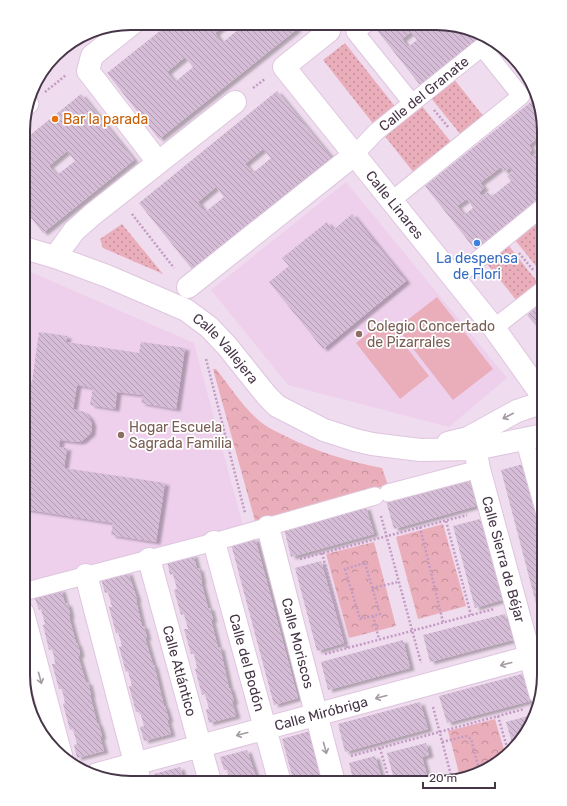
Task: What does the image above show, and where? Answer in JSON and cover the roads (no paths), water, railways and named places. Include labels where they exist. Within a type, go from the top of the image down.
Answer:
[{"type":"street","name":"Calle Linares","points":[[323,30],[284,67],[494,328],[537,388]]},
{"type":"street","points":[[358,30],[355,32],[417,99]]},
{"type":"street","points":[[121,31],[92,56],[88,71],[158,162]]},
{"type":"street","name":"Calle del Granate","points":[[188,287],[354,155],[376,132],[482,47],[521,96],[391,201]]},
{"type":"street","points":[[55,257],[74,231],[92,215],[235,102]]},
{"type":"street","points":[[454,279],[537,212]]},
{"type":"street","name":"Calle Vallejera","points":[[30,250],[107,276],[186,310],[209,327],[227,346],[267,396],[277,406],[324,430],[355,440],[398,448],[477,459]]},
{"type":"street","points":[[494,328],[537,294]]},
{"type":"street","name":"Calle Vallejera","points":[[420,450],[468,438],[517,411],[537,404]]},
{"type":"street","points":[[534,437],[537,459]]},
{"type":"street","name":"Calle Vallejera","points":[[30,590],[214,542],[382,495],[534,437]]},
{"type":"street","name":"Calle Sierra de Béjar","points":[[477,459],[537,655],[533,700]]},
{"type":"street","name":"Calle Moriscos","points":[[259,529],[316,714],[332,776]]},
{"type":"street","name":"Calle del Bodón","points":[[214,542],[278,776]]},
{"type":"street","name":"Calle Atlántico","points":[[149,559],[208,776]]},
{"type":"street","points":[[86,575],[138,773]]},
{"type":"street","points":[[30,639],[58,744]]},
{"type":"street","name":"Calle Miróbriga","points":[[110,774],[138,773],[199,745],[537,655]]},
{"type":"place","name":"Bar la parada","points":[[55,119]]},
{"type":"place","name":"La despensa de Flori","points":[[477,243]]},
{"type":"place","name":"Colegio Concertado de Pizarrales","points":[[359,334]]},
{"type":"place","name":"Hogar Escuela Sagrada Familia","points":[[121,435]]}]
